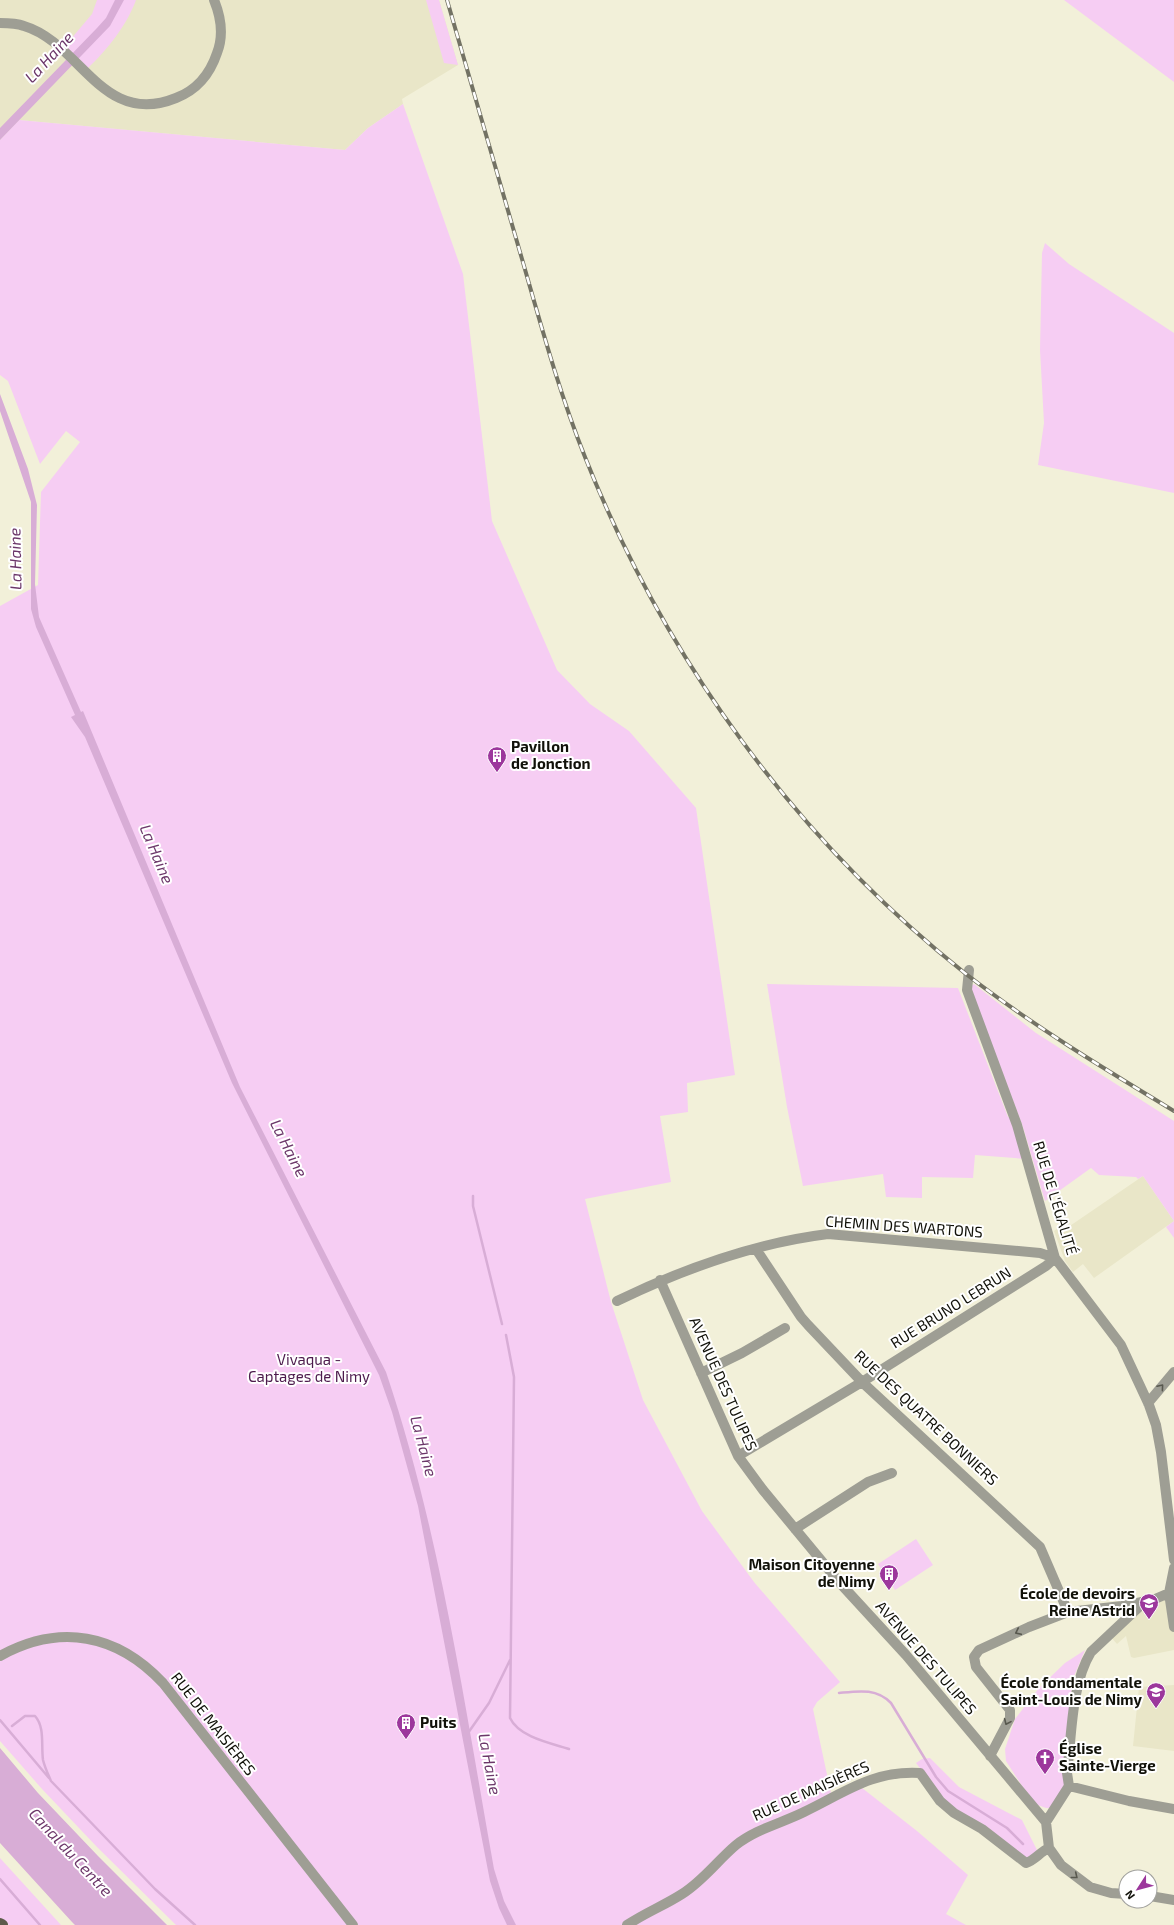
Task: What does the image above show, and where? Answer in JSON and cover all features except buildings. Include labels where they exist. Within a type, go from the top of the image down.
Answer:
[{"type":"street","points":[[0,23],[24,25],[41,34],[111,94],[132,102],[155,104],[184,95],[205,77],[219,49],[221,39],[220,20],[214,0]]},
{"type":"street","name":"RUE DE L'ÉGALITÉ","points":[[969,970],[967,990],[1017,1125],[1055,1258],[1121,1345],[1148,1403],[1156,1425],[1161,1452],[1174,1560]]},
{"type":"street","name":"CHEMIN DES WARTONS","points":[[616,1301],[660,1280],[686,1270],[756,1249],[801,1238],[828,1234],[1040,1252],[1055,1258]]},
{"type":"street","name":"RUE DES QUATRE BONNIERS","points":[[756,1249],[801,1318],[862,1382],[1040,1547],[1068,1612]]},
{"type":"street","name":"RUE BRUNO LEBRUN","points":[[738,1456],[862,1382],[1046,1266],[1055,1258]]},
{"type":"street","name":"AVENUE DES TULIPES","points":[[660,1280],[738,1456],[839,1582],[931,1684],[1046,1822]]},
{"type":"street","points":[[702,1373],[742,1353],[785,1328]]},
{"type":"street","points":[[1148,1403],[1174,1372]]},
{"type":"street","points":[[795,1529],[868,1482],[892,1473]]},
{"type":"street","points":[[1174,1568],[1169,1593],[1174,1627]]},
{"type":"street","points":[[1169,1593],[1174,1577]]},
{"type":"street","points":[[1118,1893],[1090,1887],[1061,1865],[1049,1848],[1046,1822],[1069,1786],[1067,1773],[1078,1683],[1086,1660],[1091,1652],[1132,1612],[1152,1600],[1169,1593]]},
{"type":"street","points":[[990,1756],[1010,1718],[1010,1710],[976,1667],[974,1658],[983,1648],[1029,1627],[1068,1612],[1122,1606],[1152,1600]]},
{"type":"street","name":"RUE DE MAISIÈRES","points":[[0,1656],[29,1642],[47,1638],[88,1638],[109,1644],[144,1664],[163,1684],[353,1925]]},
{"type":"street","name":"RUE DE MAISIÈRES","points":[[627,1925],[683,1893],[736,1845],[752,1834],[804,1813],[857,1784],[893,1774],[920,1773],[940,1802],[954,1813],[982,1829],[1026,1863],[1031,1862],[1039,1854],[1049,1848]]},
{"type":"street","points":[[1069,1786],[1129,1801],[1174,1809]]},
{"type":"street","points":[[1158,1897],[1174,1900]]},
{"type":"shaded area","points":[[0,0],[439,0],[458,65],[402,99],[403,104],[368,128],[345,150],[19,120],[0,140]]},
{"type":"shaded area","points":[[1143,1176],[1174,1221],[1094,1278],[1083,1264],[1073,1272],[1065,1261],[1054,1231],[1058,1228],[1061,1232]]},
{"type":"shaded area","name":"École de devoirs Reine Astrid","points":[[1169,1593],[1174,1627],[1174,1650],[1134,1658],[1131,1657],[1126,1636],[1117,1644],[1109,1635],[1132,1612]]},
{"type":"shaded area","name":"École fondamentale Saint-Louis de Nimy","points":[[1174,1685],[1174,1751],[1133,1746],[1139,1687]]},
{"type":"green space","points":[[97,0],[136,0],[116,37],[88,68],[65,46],[92,14]]},
{"type":"green space","points":[[426,0],[439,0],[458,65],[444,63]]},
{"type":"green space","points":[[1064,0],[1174,0],[1174,82]]},
{"type":"green space","name":"Vivaqua - Captages de Nimy","points":[[403,104],[463,274],[492,521],[557,670],[590,704],[629,731],[696,808],[735,1075],[687,1083],[688,1112],[660,1116],[671,1182],[585,1199],[611,1302],[643,1400],[702,1511],[754,1582],[840,1682],[817,1702],[813,1709],[832,1798],[857,1784],[917,1831],[968,1875],[946,1914],[966,1925],[176,1925],[97,1847],[42,1789],[0,1741],[0,606],[38,585],[41,492],[80,442],[66,431],[40,464],[8,381],[0,375],[0,140],[19,120],[345,150],[368,128]]},
{"type":"green space","points":[[1045,243],[1069,264],[1174,333],[1174,493],[1038,465],[1044,423],[1040,350],[1042,253]]},
{"type":"green space","points":[[767,984],[958,988],[1008,1117],[1014,1118],[1027,1159],[975,1155],[973,1178],[922,1177],[922,1198],[886,1197],[883,1174],[803,1186],[787,1107]]},
{"type":"green space","points":[[974,984],[1036,1033],[1174,1121],[1174,1221],[1143,1176],[1138,1179],[1136,1177],[1099,1175],[1091,1168],[1045,1201],[1023,1127],[970,987]]},
{"type":"green space","points":[[1174,1221],[1174,1238],[1166,1227]]},
{"type":"green space","points":[[916,1539],[933,1565],[895,1590],[878,1564]]},
{"type":"green space","points":[[1085,1650],[1072,1681],[1066,1781],[1060,1794],[1050,1808],[1046,1808],[1035,1804],[1024,1789],[1006,1761],[1005,1749],[1015,1719],[1039,1688],[1065,1663]]},
{"type":"green space","points":[[930,1758],[959,1787],[1022,1820],[1037,1850],[1031,1861],[954,1813],[916,1763],[922,1759]]},
{"type":"green space","points":[[0,1858],[61,1925],[9,1925],[0,1918]]},
{"type":"water","points":[[115,0],[124,0],[110,26],[0,140],[0,128],[106,18]]},
{"type":"water","points":[[0,394],[28,469],[37,505],[35,584],[39,617],[81,712],[83,711],[240,1087],[386,1372],[405,1432],[436,1556],[461,1681],[494,1869],[504,1901],[516,1925],[507,1925],[499,1908],[490,1881],[418,1506],[392,1412],[379,1375],[232,1083],[85,737],[71,717],[75,715],[36,627],[31,609],[31,502],[0,411]]},
{"type":"water","name":"Canal du Centre","points":[[0,1748],[38,1793],[167,1925],[75,1925],[72,1922],[0,1843]]},
{"type":"waterway","points":[[473,1196],[473,1206],[502,1324]]},
{"type":"waterway","points":[[506,1335],[514,1377],[510,1718],[514,1725],[528,1735],[544,1742],[569,1749]]},
{"type":"waterway","name":"La Haine","points":[[468,1733],[489,1703],[510,1660]]},
{"type":"waterway","points":[[839,1693],[867,1692],[885,1698],[891,1703],[936,1777],[948,1791],[1007,1828],[1023,1844]]},
{"type":"waterway","points":[[12,1726],[25,1716],[35,1716],[40,1725],[43,1760],[51,1781],[155,1889],[195,1925]]},
{"type":"waterway","points":[[0,1720],[49,1778]]},
{"type":"waterway","points":[[0,1879],[40,1925]]},
{"type":"railway","points":[[447,0],[543,334],[576,433],[617,532],[654,604],[696,674],[742,741],[792,804],[846,865],[904,921],[966,974],[1016,1011],[1094,1062],[1174,1111]]},
{"type":"place","name":"Pavillon de Jonction","points":[[497,773]]},
{"type":"place","name":"Maison Citoyenne de Nimy","points":[[889,1591]]},
{"type":"place","name":"École de devoirs Reine Astrid","points":[[1149,1620]]},
{"type":"place","name":"École fondamentale Saint-Louis de Nimy","points":[[1156,1709]]},
{"type":"place","name":"Puits","points":[[406,1740]]},
{"type":"place","name":"Église Sainte-Vierge","points":[[1045,1775]]}]
